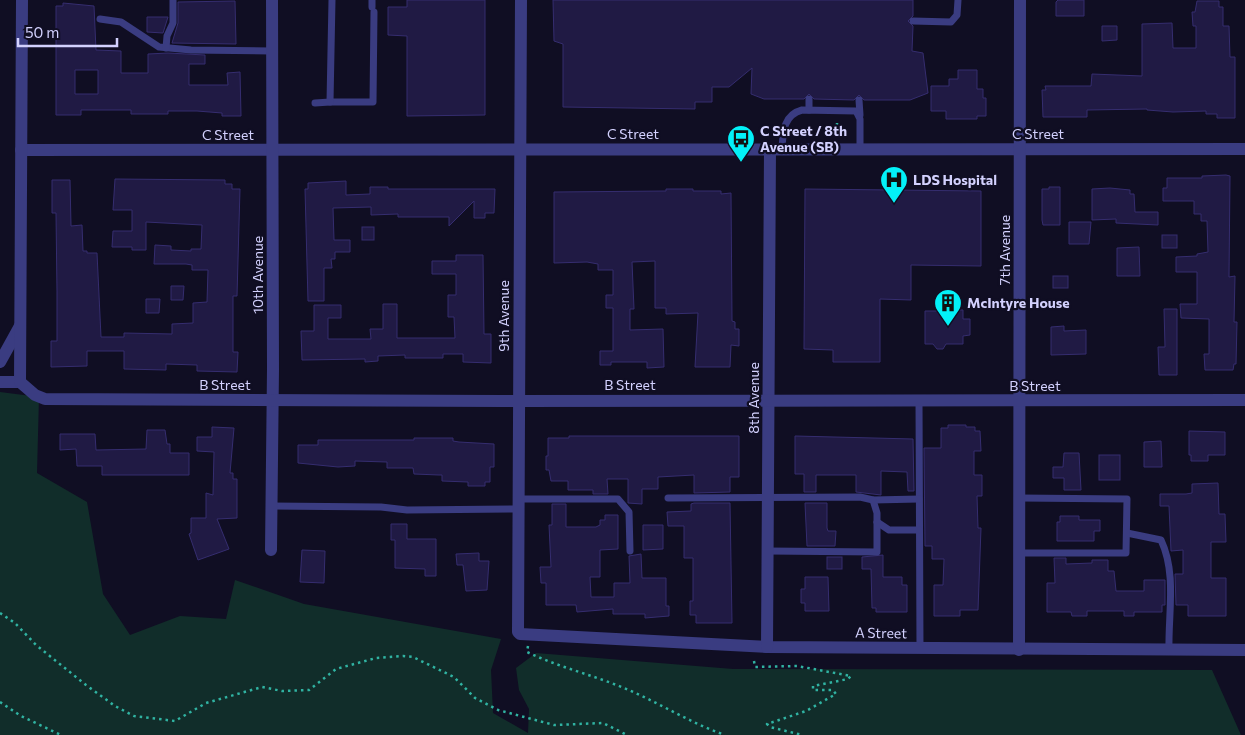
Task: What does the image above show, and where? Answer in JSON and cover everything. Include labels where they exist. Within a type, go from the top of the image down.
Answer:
[{"type":"street","points":[[0,382],[20,382],[22,0]]},
{"type":"street","name":"10th Avenue","points":[[270,550],[272,506],[272,0]]},
{"type":"street","name":"9th Avenue","points":[[518,632],[520,0]]},
{"type":"street","name":"7th Avenue","points":[[1019,650],[1020,0]]},
{"type":"street","name":"8th Avenue","points":[[767,647],[769,400],[776,149]]},
{"type":"street","name":"C Street","points":[[21,150],[1245,149]]},
{"type":"street","points":[[0,362],[20,326]]},
{"type":"street","name":"B Street","points":[[20,382],[35,395],[45,399],[272,401],[1245,400]]},
{"type":"street","name":"A Street","points":[[518,632],[532,636],[767,647],[1245,650]]},
{"type":"lane","points":[[166,48],[167,36],[172,23],[173,0]]},
{"type":"lane","points":[[330,102],[332,0]]},
{"type":"lane","points":[[913,21],[951,22],[957,15],[958,0]]},
{"type":"lane","points":[[315,103],[373,102],[373,7]]},
{"type":"lane","points":[[100,19],[121,22],[159,47],[272,51]]},
{"type":"lane","points":[[809,99],[809,110]]},
{"type":"lane","points":[[859,100],[860,149]]},
{"type":"lane","points":[[776,149],[789,117],[795,112],[809,110],[852,111],[860,116]]},
{"type":"lane","points":[[919,401],[920,648]]},
{"type":"lane","points":[[668,498],[768,496],[860,497],[873,500],[919,499]]},
{"type":"lane","points":[[1020,498],[1126,499],[1127,533],[1126,553],[1020,553]]},
{"type":"lane","points":[[272,506],[381,507],[407,510],[618,499],[629,512],[630,551]]},
{"type":"lane","points":[[768,551],[877,552],[877,522],[873,500]]},
{"type":"lane","points":[[877,522],[889,530],[919,530]]},
{"type":"lane","points":[[1127,533],[1161,540],[1166,551],[1170,569],[1169,650]]},
{"type":"path","points":[[837,122],[837,132]]},
{"type":"path","points":[[0,613],[15,623],[29,639],[86,685],[134,716],[174,721],[206,703],[262,687],[282,690],[309,690],[336,669],[376,658],[404,656],[413,657],[454,677],[475,698],[498,710],[554,725],[603,722],[627,735]]},
{"type":"path","points":[[528,645],[528,652],[542,659],[632,691],[725,735]]},
{"type":"path","points":[[754,661],[755,667],[797,666],[851,676],[813,686],[813,690],[833,690],[836,694],[806,711],[767,724],[770,727],[802,735]]},
{"type":"path","points":[[783,661],[783,667]]},
{"type":"path","points":[[0,702],[21,716],[61,735]]},
{"type":"green space","points":[[0,392],[39,397],[37,473],[87,502],[103,594],[130,635],[180,616],[226,619],[235,580],[304,604],[501,639],[491,670],[493,713],[528,733],[529,709],[519,690],[516,668],[536,653],[733,669],[1212,670],[1241,735],[0,735]]},
{"type":"building","points":[[407,0],[485,0],[485,115],[407,116],[407,36],[388,35],[388,7],[407,7]]},
{"type":"building","points":[[553,0],[913,0],[913,16],[908,21],[913,26],[912,51],[923,53],[928,93],[910,100],[864,100],[859,95],[854,100],[814,99],[809,94],[804,99],[764,99],[751,94],[752,68],[729,87],[712,87],[712,102],[695,102],[695,109],[563,107],[563,44],[554,41]]},
{"type":"building","points":[[1058,0],[1084,0],[1084,16],[1056,16],[1056,2]]},
{"type":"building","points":[[235,1],[236,44],[172,43],[178,23],[178,2]]},
{"type":"building","points":[[1197,1],[1219,1],[1219,7],[1223,7],[1223,26],[1229,26],[1230,57],[1235,57],[1235,118],[1217,118],[1217,114],[1206,114],[1206,111],[1173,112],[1147,109],[1087,110],[1087,117],[1043,117],[1042,90],[1046,90],[1045,86],[1091,86],[1092,74],[1142,76],[1142,24],[1172,23],[1173,48],[1196,48],[1196,26],[1193,26],[1192,12],[1195,12]]},
{"type":"building","points":[[63,3],[94,6],[96,50],[121,51],[121,73],[148,73],[148,54],[168,53],[205,55],[205,64],[189,64],[189,85],[228,85],[227,73],[240,72],[241,116],[222,116],[222,113],[197,111],[168,111],[168,114],[131,114],[131,110],[81,110],[81,115],[56,115],[56,6],[63,6]],"holes":[[[75,70],[98,70],[98,94],[75,94]]]},
{"type":"building","points":[[147,17],[168,17],[163,33],[147,32]]},
{"type":"building","points":[[1102,26],[1117,26],[1117,40],[1102,41]]},
{"type":"building","points":[[958,70],[977,70],[977,89],[983,89],[983,98],[986,98],[986,116],[977,116],[977,119],[946,119],[946,111],[931,111],[931,86],[949,86],[949,79],[958,79]]},
{"type":"building","points":[[1202,176],[1230,176],[1229,277],[1235,276],[1234,322],[1237,322],[1236,364],[1234,364],[1233,370],[1205,370],[1204,354],[1209,354],[1209,319],[1181,318],[1180,304],[1197,304],[1197,272],[1176,272],[1176,257],[1197,256],[1197,254],[1208,252],[1207,221],[1201,221],[1201,214],[1194,214],[1194,201],[1163,201],[1163,188],[1167,188],[1167,178],[1202,178]]},
{"type":"building","points":[[115,179],[225,180],[225,184],[232,184],[232,189],[240,189],[237,296],[233,296],[233,352],[238,352],[237,372],[197,371],[197,365],[166,364],[166,370],[124,369],[124,351],[87,351],[87,366],[51,367],[51,341],[57,341],[56,213],[52,213],[52,180],[70,180],[71,226],[82,225],[83,251],[97,253],[101,337],[124,337],[124,333],[172,334],[172,324],[193,323],[193,303],[207,302],[208,270],[192,270],[192,265],[186,264],[154,264],[155,245],[171,246],[171,250],[191,251],[191,249],[201,249],[202,225],[146,222],[146,250],[132,250],[132,247],[112,247],[113,231],[132,231],[132,210],[113,210]]},
{"type":"building","points":[[346,181],[346,195],[370,194],[370,187],[388,187],[388,189],[495,189],[494,213],[485,213],[485,218],[474,218],[474,201],[449,226],[449,217],[398,217],[398,214],[371,215],[371,207],[333,208],[334,240],[350,240],[350,252],[335,252],[335,259],[331,259],[332,268],[324,268],[324,301],[308,301],[305,189],[308,189],[308,183]]},
{"type":"building","points":[[1049,187],[1060,187],[1060,225],[1043,225],[1042,189],[1049,189]]},
{"type":"building","points":[[666,189],[693,189],[693,191],[721,191],[721,194],[731,193],[732,321],[735,322],[735,329],[739,329],[739,346],[731,345],[730,367],[695,367],[698,313],[666,314],[666,308],[655,308],[655,261],[632,262],[634,309],[630,309],[630,330],[663,329],[664,367],[647,368],[647,362],[611,362],[611,365],[600,365],[600,351],[613,351],[613,308],[606,308],[606,295],[613,295],[613,270],[598,270],[598,264],[587,262],[554,263],[554,192],[666,191]]},
{"type":"building","points":[[805,189],[981,191],[981,266],[911,265],[911,300],[880,299],[880,362],[833,362],[833,350],[804,349]]},
{"type":"building","points":[[1092,189],[1130,190],[1130,194],[1134,194],[1135,212],[1158,212],[1158,225],[1116,223],[1116,219],[1092,220]]},
{"type":"building","points":[[1069,222],[1091,222],[1089,244],[1069,244]]},
{"type":"building","points":[[362,227],[374,227],[374,240],[362,240]]},
{"type":"building","points":[[1162,235],[1177,235],[1177,248],[1162,248]]},
{"type":"building","points":[[1139,247],[1140,276],[1117,276],[1117,248]]},
{"type":"building","points":[[456,255],[483,255],[484,334],[491,334],[491,363],[463,362],[463,354],[443,354],[443,358],[405,358],[405,355],[378,356],[378,361],[365,362],[365,359],[302,360],[301,331],[314,331],[314,305],[341,305],[341,318],[328,318],[328,339],[371,339],[370,329],[383,329],[383,304],[397,304],[397,338],[455,338],[454,317],[448,317],[448,295],[456,295],[456,274],[432,274],[432,261],[456,261]]},
{"type":"building","points":[[1053,276],[1068,276],[1068,288],[1053,288]]},
{"type":"building","points":[[171,286],[184,286],[183,300],[171,300]]},
{"type":"building","points":[[146,299],[160,299],[159,313],[146,313]]},
{"type":"building","name":"McIntyre House","points":[[945,305],[952,310],[963,310],[963,319],[970,319],[970,335],[963,336],[963,344],[946,344],[943,349],[937,349],[933,344],[925,344],[925,311],[940,311]]},
{"type":"building","points":[[1164,309],[1177,309],[1177,375],[1159,375],[1158,347],[1165,347]]},
{"type":"building","points":[[1064,326],[1064,331],[1086,330],[1086,354],[1051,355],[1051,327]]},
{"type":"building","points":[[948,425],[966,425],[966,427],[975,427],[975,431],[980,431],[981,451],[974,451],[974,475],[982,475],[982,496],[977,496],[978,528],[981,528],[978,610],[960,610],[960,616],[934,616],[934,585],[943,585],[944,559],[932,559],[932,546],[925,546],[924,448],[941,448],[941,428],[948,428]]},
{"type":"building","points":[[212,427],[234,428],[230,473],[233,473],[233,479],[237,479],[237,518],[217,519],[229,549],[198,560],[189,534],[191,533],[191,518],[206,518],[206,493],[213,495],[214,452],[197,451],[197,437],[212,437]]},
{"type":"building","points":[[147,430],[165,430],[167,444],[170,444],[170,453],[189,453],[189,475],[102,475],[102,466],[77,466],[76,449],[60,450],[60,434],[95,434],[96,450],[146,449]]},
{"type":"building","points":[[1189,431],[1225,432],[1225,455],[1208,455],[1208,461],[1191,461],[1191,455],[1189,455]]},
{"type":"building","points":[[569,436],[739,436],[739,477],[730,477],[730,492],[694,493],[694,475],[658,477],[658,489],[642,489],[642,504],[628,503],[628,479],[607,479],[608,494],[593,494],[593,490],[568,490],[568,481],[551,481],[549,470],[546,470],[546,456],[548,456],[548,438],[569,438]]},
{"type":"building","points":[[795,436],[913,439],[914,491],[908,491],[907,472],[881,471],[881,495],[856,492],[856,475],[816,475],[816,492],[804,492],[804,474],[795,474]]},
{"type":"building","points":[[414,438],[453,438],[453,441],[459,442],[494,444],[494,467],[490,467],[490,482],[485,482],[485,486],[468,486],[468,482],[442,481],[442,475],[414,474],[413,468],[387,468],[387,462],[355,461],[355,466],[338,467],[298,463],[298,445],[318,445],[318,440],[414,440]]},
{"type":"building","points":[[1161,441],[1162,467],[1144,467],[1144,442]]},
{"type":"building","points":[[1064,453],[1079,453],[1081,490],[1064,490],[1064,478],[1053,478],[1053,467],[1063,467]]},
{"type":"building","points":[[1099,455],[1120,455],[1120,480],[1099,480]]},
{"type":"building","points":[[1218,483],[1219,514],[1225,514],[1226,542],[1211,542],[1211,578],[1226,578],[1226,616],[1188,616],[1188,605],[1176,605],[1175,574],[1183,574],[1183,550],[1171,551],[1169,506],[1160,506],[1160,494],[1192,493],[1192,484]]},
{"type":"building","points":[[694,503],[730,503],[732,623],[696,623],[696,615],[690,615],[690,601],[693,601],[693,558],[684,558],[684,526],[668,526],[667,512],[691,511],[691,504]]},
{"type":"building","points":[[805,503],[827,503],[827,528],[828,531],[836,531],[835,546],[807,546]]},
{"type":"building","points":[[552,504],[566,504],[566,527],[596,527],[600,525],[600,520],[605,520],[605,515],[618,515],[618,549],[600,550],[600,577],[590,577],[591,597],[614,597],[614,583],[630,583],[629,556],[641,554],[642,578],[666,578],[666,606],[669,606],[669,616],[645,618],[645,614],[613,614],[613,609],[577,612],[576,605],[546,605],[546,583],[541,583],[540,567],[551,567],[549,525],[552,525]]},
{"type":"building","points":[[1060,516],[1079,516],[1079,520],[1100,520],[1100,531],[1094,531],[1094,541],[1057,541],[1057,522],[1060,522]]},
{"type":"building","points":[[391,524],[407,524],[407,539],[436,539],[436,576],[425,576],[425,569],[395,568],[395,540],[391,540]]},
{"type":"building","points":[[643,525],[663,525],[663,549],[643,550]]},
{"type":"building","points":[[302,550],[325,551],[324,583],[300,582]]},
{"type":"building","points":[[479,553],[479,561],[489,561],[487,590],[466,591],[463,565],[457,565],[456,554]]},
{"type":"building","points":[[883,555],[883,577],[902,577],[902,585],[907,585],[907,612],[876,612],[876,608],[872,608],[871,569],[862,569],[862,557]]},
{"type":"building","points":[[827,557],[842,557],[842,569],[827,569]]},
{"type":"building","points":[[1054,558],[1066,558],[1066,564],[1092,563],[1092,560],[1108,560],[1108,571],[1114,571],[1116,591],[1144,591],[1144,580],[1165,580],[1165,605],[1162,605],[1162,612],[1134,612],[1134,616],[1124,616],[1124,611],[1087,611],[1087,616],[1072,616],[1071,612],[1047,612],[1047,583],[1055,583]]},
{"type":"building","points":[[805,577],[828,577],[829,611],[805,611],[805,603],[801,603],[801,589],[805,589]]},
{"type":"place","name":"C Street / 8th Avenue (SB)","points":[[741,163]]},
{"type":"place","name":"LDS Hospital","points":[[894,204]]},
{"type":"place","name":"McIntyre House","points":[[948,327]]}]
